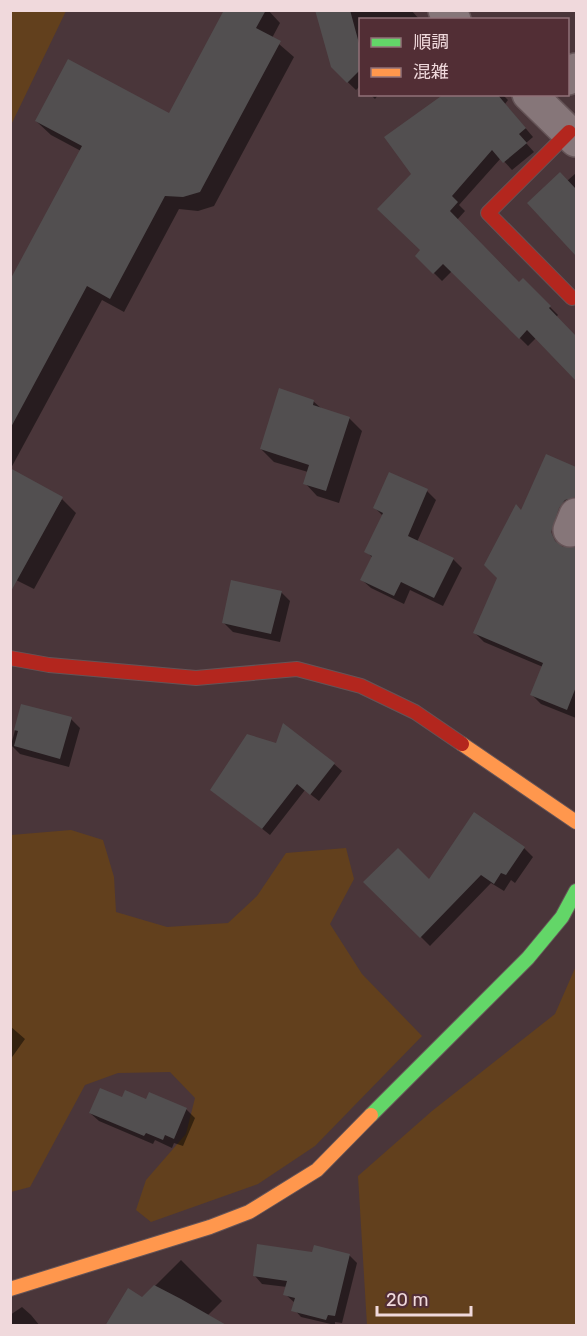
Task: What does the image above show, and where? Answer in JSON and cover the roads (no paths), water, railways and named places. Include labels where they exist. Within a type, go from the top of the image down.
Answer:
[{"type":"street","points":[[540,98],[572,136],[488,213],[573,298]]},
{"type":"street","points":[[10,658],[49,665],[196,678],[297,669],[332,677],[361,686],[415,712],[576,822]]},
{"type":"street","points":[[10,1288],[210,1227],[249,1212],[317,1170],[528,958],[562,917],[576,891]]}]
